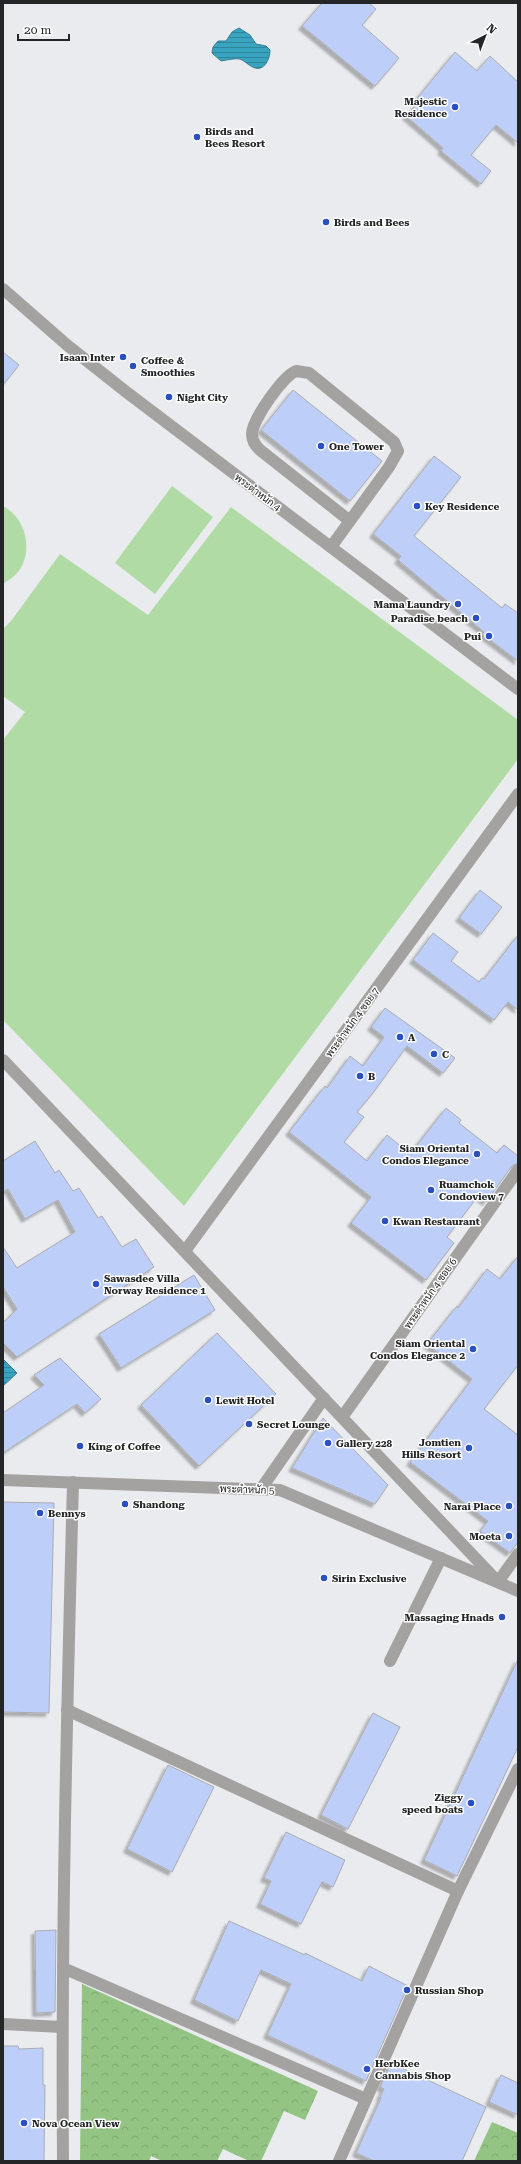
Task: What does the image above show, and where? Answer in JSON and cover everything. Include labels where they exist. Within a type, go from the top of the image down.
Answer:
[{"type":"street","name":"พระตำหนัก 4","points":[[3,290],[67,345],[125,391],[518,689]]},
{"type":"street","points":[[331,547],[394,460],[398,451],[397,446],[309,373],[296,371],[285,378],[259,416],[252,432],[252,440],[265,454],[350,520]]},
{"type":"street","name":"พระตำหนัก 4 ซอย 7","points":[[185,1250],[518,794]]},
{"type":"street","points":[[3,1060],[324,1398],[343,1416],[498,1582],[518,1554]]},
{"type":"street","name":"พระตำหนัก 4 ซอย 6","points":[[343,1416],[518,1170]]},
{"type":"street","points":[[261,1489],[324,1398]]},
{"type":"street","name":"พระตำหนัก 5","points":[[3,1480],[280,1490],[518,1591]]},
{"type":"street","points":[[63,2161],[62,2028],[67,1710],[73,1482]]},
{"type":"street","points":[[390,1661],[441,1558]]},
{"type":"street","points":[[67,1710],[458,1891]]},
{"type":"street","points":[[339,2161],[458,1891],[518,1769]]},
{"type":"street","points":[[63,1968],[366,2099]]},
{"type":"street","points":[[3,2024],[62,2028]]},
{"type":"green space","points":[[172,486],[213,517],[155,594],[115,563]]},
{"type":"green space","points":[[3,506],[11,511],[22,527],[25,536],[26,555],[18,572],[3,584]]},
{"type":"green space","points":[[231,507],[518,720],[518,759],[184,1206],[3,1020],[3,740],[25,712],[3,696],[3,629],[11,621],[60,554],[148,615]]},
{"type":"green space","points":[[82,1984],[318,2091],[305,2120],[284,2111],[261,2161],[249,2161],[223,2149],[217,2161],[162,2161],[151,2156],[149,2161],[80,2161]]},
{"type":"green space","points":[[492,2122],[518,2133],[518,2161],[474,2161]]},
{"type":"water","points":[[239,28],[250,35],[256,44],[266,46],[270,50],[269,58],[262,67],[255,68],[240,59],[221,61],[212,53],[213,47],[218,41],[226,41],[232,32]]},
{"type":"water","points":[[3,1359],[17,1373],[3,1386]]},
{"type":"building","points":[[322,3],[369,3],[376,9],[362,25],[399,58],[375,86],[302,26]]},
{"type":"building","points":[[455,52],[477,71],[490,56],[518,82],[518,143],[496,125],[471,155],[491,171],[481,184],[441,151],[443,148],[406,116],[418,103],[415,101]]},
{"type":"building","points":[[3,352],[19,365],[3,385]]},
{"type":"building","name":"One Tower","points":[[293,390],[382,461],[350,501],[261,430]]},
{"type":"building","points":[[434,456],[461,477],[414,536],[502,608],[505,604],[518,613],[518,661],[482,634],[484,632],[398,560],[401,556],[373,534]]},
{"type":"building","points":[[480,890],[502,907],[481,934],[459,918]]},
{"type":"building","points":[[433,933],[458,952],[451,961],[479,982],[482,978],[484,979],[518,935],[518,1010],[508,1002],[494,1020],[413,960]]},
{"type":"building","points":[[385,1008],[455,1058],[443,1073],[407,1046],[373,1093],[357,1112],[364,1117],[344,1142],[367,1161],[387,1135],[409,1153],[446,1108],[461,1120],[459,1123],[497,1153],[504,1145],[518,1156],[518,1163],[512,1166],[486,1202],[478,1196],[447,1237],[454,1243],[426,1280],[351,1223],[371,1197],[289,1132],[325,1086],[327,1088],[350,1056],[363,1066],[384,1037],[371,1027]]},
{"type":"building","points":[[35,1141],[55,1173],[59,1170],[73,1191],[79,1188],[98,1218],[102,1216],[122,1247],[136,1239],[154,1267],[17,1357],[3,1343],[3,1323],[17,1309],[3,1287],[3,1247],[17,1268],[75,1232],[58,1200],[25,1219],[8,1189],[3,1192],[3,1161]]},
{"type":"building","points":[[518,1256],[518,1365],[484,1409],[518,1435],[518,1542],[510,1553],[480,1531],[488,1521],[410,1462],[472,1379],[427,1344],[457,1306],[458,1308],[487,1269],[500,1279]]},
{"type":"building","points":[[194,1275],[215,1310],[121,1368],[99,1334]]},
{"type":"building","name":"Lewit Hotel","points":[[217,1333],[276,1394],[199,1466],[141,1405]]},
{"type":"building","points":[[60,1358],[101,1399],[85,1413],[77,1404],[3,1453],[3,1413],[44,1385],[34,1375]]},
{"type":"building","name":"Gallery 228","points":[[323,1418],[388,1485],[375,1504],[292,1468]]},
{"type":"building","points":[[3,1502],[54,1503],[49,1713],[3,1712]]},
{"type":"building","name":"Ziggy speed boats","points":[[518,1659],[518,1747],[457,1876],[424,1860]]},
{"type":"building","points":[[373,1713],[400,1727],[348,1829],[321,1815]]},
{"type":"building","points":[[168,1765],[214,1787],[172,1872],[127,1849]]},
{"type":"building","points":[[286,1832],[345,1860],[333,1887],[322,1882],[301,1924],[260,1904],[271,1881],[264,1878]]},
{"type":"building","points":[[229,1921],[305,1955],[305,1953],[362,1981],[369,1966],[408,1986],[366,2081],[267,2035],[291,1984],[261,1970],[238,2021],[194,2000]]},
{"type":"building","points":[[56,1930],[55,2012],[36,2013],[35,1931]]},
{"type":"building","name":"Nova Ocean View","points":[[3,2046],[18,2046],[19,2049],[43,2048],[43,2085],[45,2085],[44,2161],[3,2161]]},
{"type":"building","points":[[391,2063],[486,2107],[462,2161],[374,2161],[356,2153],[381,2098],[380,2097],[384,2089],[380,2087]]},
{"type":"building","points":[[501,2075],[518,2083],[518,2115],[489,2102]]},
{"type":"place","name":"Majestic Residence","points":[[455,107]]},
{"type":"place","name":"Birds and Bees Resort","points":[[197,137]]},
{"type":"place","name":"Birds and Bees","points":[[326,222]]},
{"type":"place","name":"Isaan Inter","points":[[123,357]]},
{"type":"place","name":"Coffee & Smoothies","points":[[133,366]]},
{"type":"place","name":"Night City","points":[[169,397]]},
{"type":"place","name":"One Tower","points":[[321,446]]},
{"type":"place","name":"Key Residence","points":[[417,506]]},
{"type":"place","name":"Mama Laundry","points":[[458,604]]},
{"type":"place","name":"Paradise beach","points":[[476,618]]},
{"type":"place","name":"Pui","points":[[489,636]]},
{"type":"place","name":"A","points":[[400,1037]]},
{"type":"place","name":"C","points":[[434,1054]]},
{"type":"place","name":"B","points":[[360,1076]]},
{"type":"place","name":"Siam Oriental Condos Elegance","points":[[477,1154]]},
{"type":"place","name":"Ruamchok Condoview 7","points":[[431,1190]]},
{"type":"place","name":"Kwan Restaurant","points":[[385,1221]]},
{"type":"place","name":"Sawasdee Villa Norway Residence 1","points":[[96,1284]]},
{"type":"place","name":"Siam Oriental Condos Elegance 2","points":[[473,1349]]},
{"type":"place","name":"Lewit Hotel","points":[[208,1400]]},
{"type":"place","name":"Secret Lounge","points":[[249,1424]]},
{"type":"place","name":"Gallery 228","points":[[328,1443]]},
{"type":"place","name":"King of Coffee","points":[[80,1446]]},
{"type":"place","name":"Jomtien Hills Resort","points":[[469,1448]]},
{"type":"place","name":"Shandong","points":[[125,1504]]},
{"type":"place","name":"Narai Place","points":[[509,1506]]},
{"type":"place","name":"Bennys","points":[[40,1513]]},
{"type":"place","name":"Moeta","points":[[509,1536]]},
{"type":"place","name":"Sirin Exclusive","points":[[324,1578]]},
{"type":"place","name":"Massaging Hnads","points":[[502,1617]]},
{"type":"place","name":"Ziggy speed boats","points":[[471,1803]]},
{"type":"place","name":"Russian Shop","points":[[407,1990]]},
{"type":"place","name":"HerbKee Cannabis Shop","points":[[367,2069]]},
{"type":"place","name":"Nova Ocean View","points":[[24,2123]]}]
